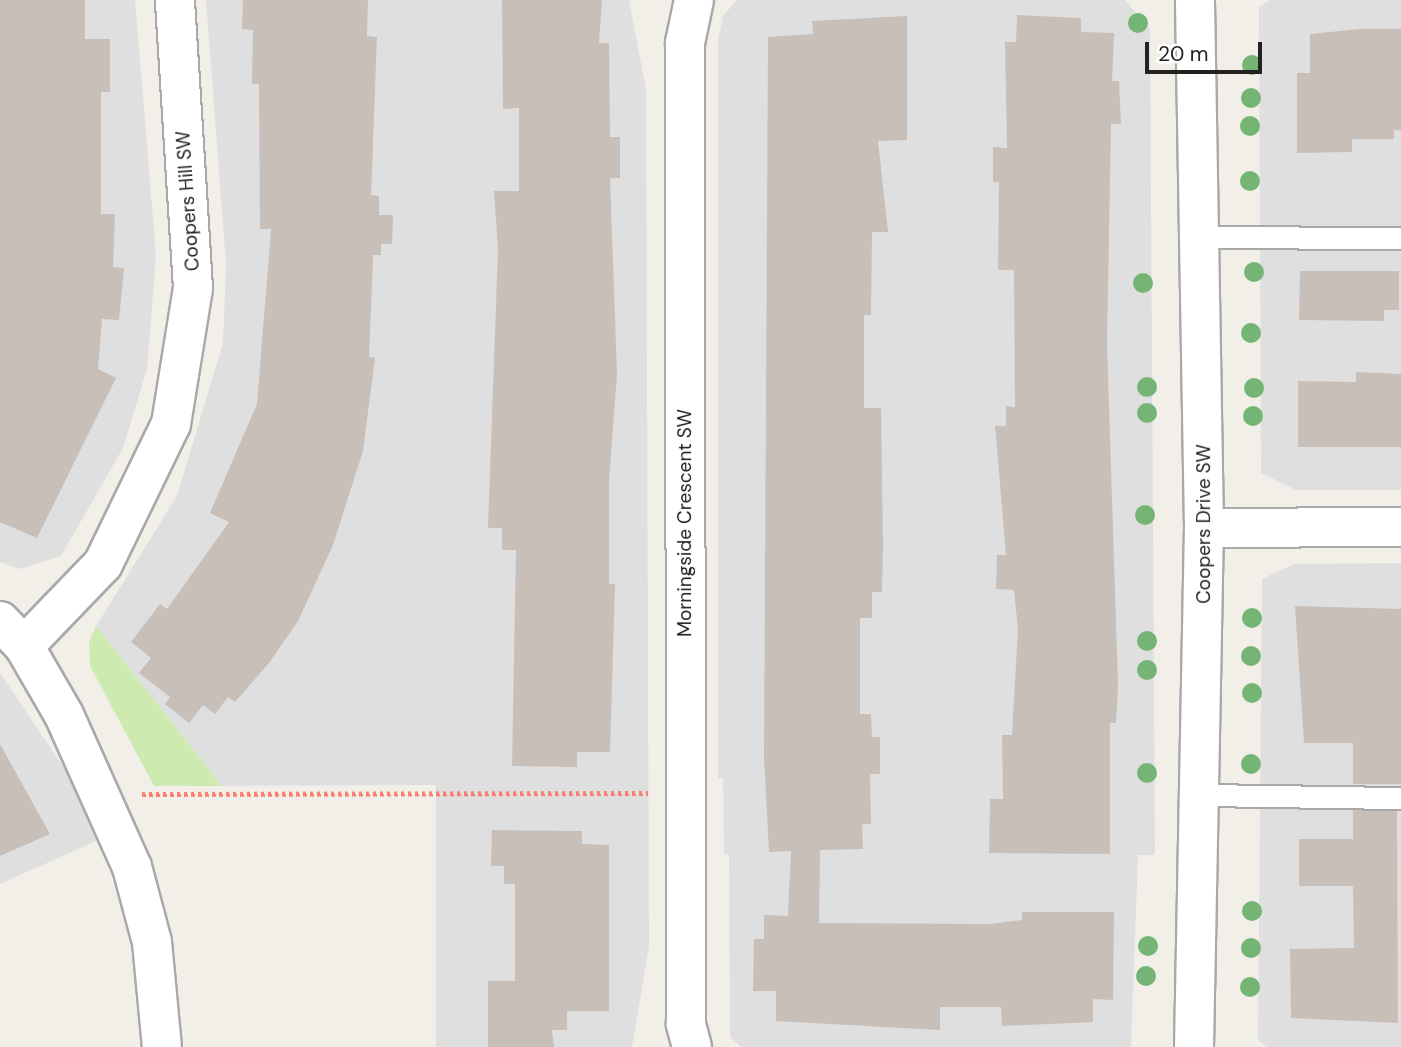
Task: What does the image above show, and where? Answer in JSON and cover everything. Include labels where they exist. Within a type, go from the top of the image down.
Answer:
[{"type":"street","name":"Coopers Hill SW","points":[[12,634],[103,564],[171,424],[193,288],[175,0]]},
{"type":"street","name":"Morningside Crescent SW","points":[[692,1047],[686,1024],[685,43],[694,0]]},
{"type":"street","name":"Coopers Drive SW","points":[[1194,1047],[1204,795],[1202,237],[1195,0]]},
{"type":"street","points":[[1204,528],[1401,527]]},
{"type":"street","points":[[12,634],[103,794],[152,942],[162,1047]]},
{"type":"lane","points":[[1202,237],[1401,237]]},
{"type":"lane","points":[[1204,795],[1401,798]]},
{"type":"path","points":[[103,794],[685,793]]},
{"type":"shaded area","points":[[0,0],[135,0],[156,256],[147,369],[123,448],[61,556],[20,569],[0,562]]},
{"type":"shaded area","points":[[206,0],[629,0],[646,89],[649,947],[632,1047],[436,1047],[436,785],[222,786],[96,626],[177,496],[223,343],[226,264]]},
{"type":"shaded area","points":[[737,0],[1125,0],[1150,29],[1155,855],[1138,855],[1131,1047],[741,1047],[730,1037],[729,854],[724,854],[723,779],[718,778],[718,41],[723,16]]},
{"type":"shaded area","points":[[1269,0],[1401,0],[1401,490],[1296,490],[1261,473],[1259,8]]},
{"type":"shaded area","points":[[1401,563],[1401,1047],[1267,1047],[1258,1040],[1262,579],[1294,564]]},
{"type":"shaded area","points":[[0,673],[66,771],[96,841],[0,884]]},
{"type":"green space","points":[[96,626],[222,786],[154,786],[90,666],[89,642]]},
{"type":"building","points":[[0,0],[85,0],[85,39],[110,39],[110,92],[101,92],[101,214],[115,214],[113,267],[124,268],[119,320],[102,319],[98,369],[116,378],[37,538],[0,522]]},
{"type":"building","points":[[243,0],[368,0],[367,36],[377,37],[371,195],[379,196],[379,215],[393,215],[392,244],[381,244],[381,255],[373,255],[369,357],[375,358],[363,451],[333,545],[298,621],[269,663],[235,702],[228,697],[215,714],[203,705],[189,723],[165,704],[170,697],[139,673],[151,658],[131,642],[160,604],[167,609],[229,522],[210,513],[257,404],[271,229],[260,229],[259,84],[252,84],[253,30],[242,29]]},
{"type":"building","points":[[502,0],[602,0],[599,43],[609,43],[610,137],[620,137],[620,178],[610,178],[617,373],[609,481],[609,584],[615,584],[610,752],[577,752],[577,767],[512,766],[516,550],[502,550],[502,528],[488,528],[498,249],[494,191],[519,191],[519,108],[503,109]]},
{"type":"building","points":[[1017,15],[1081,18],[1081,32],[1114,33],[1112,81],[1119,81],[1121,124],[1111,124],[1107,344],[1118,685],[1116,723],[1110,723],[1110,854],[989,853],[990,799],[1003,799],[1002,735],[1012,735],[1018,629],[1014,590],[996,589],[997,555],[1006,555],[995,426],[1006,426],[1006,406],[1015,407],[1014,270],[998,270],[999,182],[993,182],[993,147],[1007,148],[1005,42],[1016,42]]},
{"type":"building","points":[[907,16],[907,140],[878,141],[888,232],[872,232],[871,315],[864,315],[864,408],[881,408],[883,546],[882,592],[872,592],[872,618],[860,618],[860,714],[871,714],[872,737],[880,737],[880,774],[870,774],[871,824],[862,824],[863,849],[820,850],[819,923],[990,924],[1022,920],[1022,912],[1114,912],[1113,1000],[1093,999],[1093,1022],[1002,1026],[1001,1007],[940,1007],[940,1030],[776,1021],[776,991],[753,991],[754,939],[764,939],[764,915],[788,916],[791,851],[769,852],[764,757],[768,37],[813,34],[812,21]]},
{"type":"building","points":[[1360,29],[1401,29],[1401,130],[1394,130],[1394,139],[1352,139],[1352,152],[1297,153],[1297,73],[1310,73],[1310,34]]},
{"type":"building","points":[[1300,271],[1399,271],[1399,310],[1384,310],[1384,321],[1299,320]]},
{"type":"building","points":[[1356,372],[1401,374],[1401,447],[1298,447],[1298,381],[1356,382]]},
{"type":"building","points":[[1295,606],[1401,609],[1401,784],[1353,784],[1353,743],[1304,743]]},
{"type":"building","points":[[0,744],[50,834],[0,856]]},
{"type":"building","points":[[1353,810],[1397,811],[1398,1023],[1291,1018],[1290,949],[1354,948],[1353,886],[1299,886],[1299,839],[1353,839]]},
{"type":"building","points":[[492,830],[582,831],[582,844],[609,845],[609,1011],[567,1011],[567,1030],[552,1030],[554,1047],[488,1047],[488,981],[515,981],[515,884],[504,884],[504,866],[491,866]]}]
